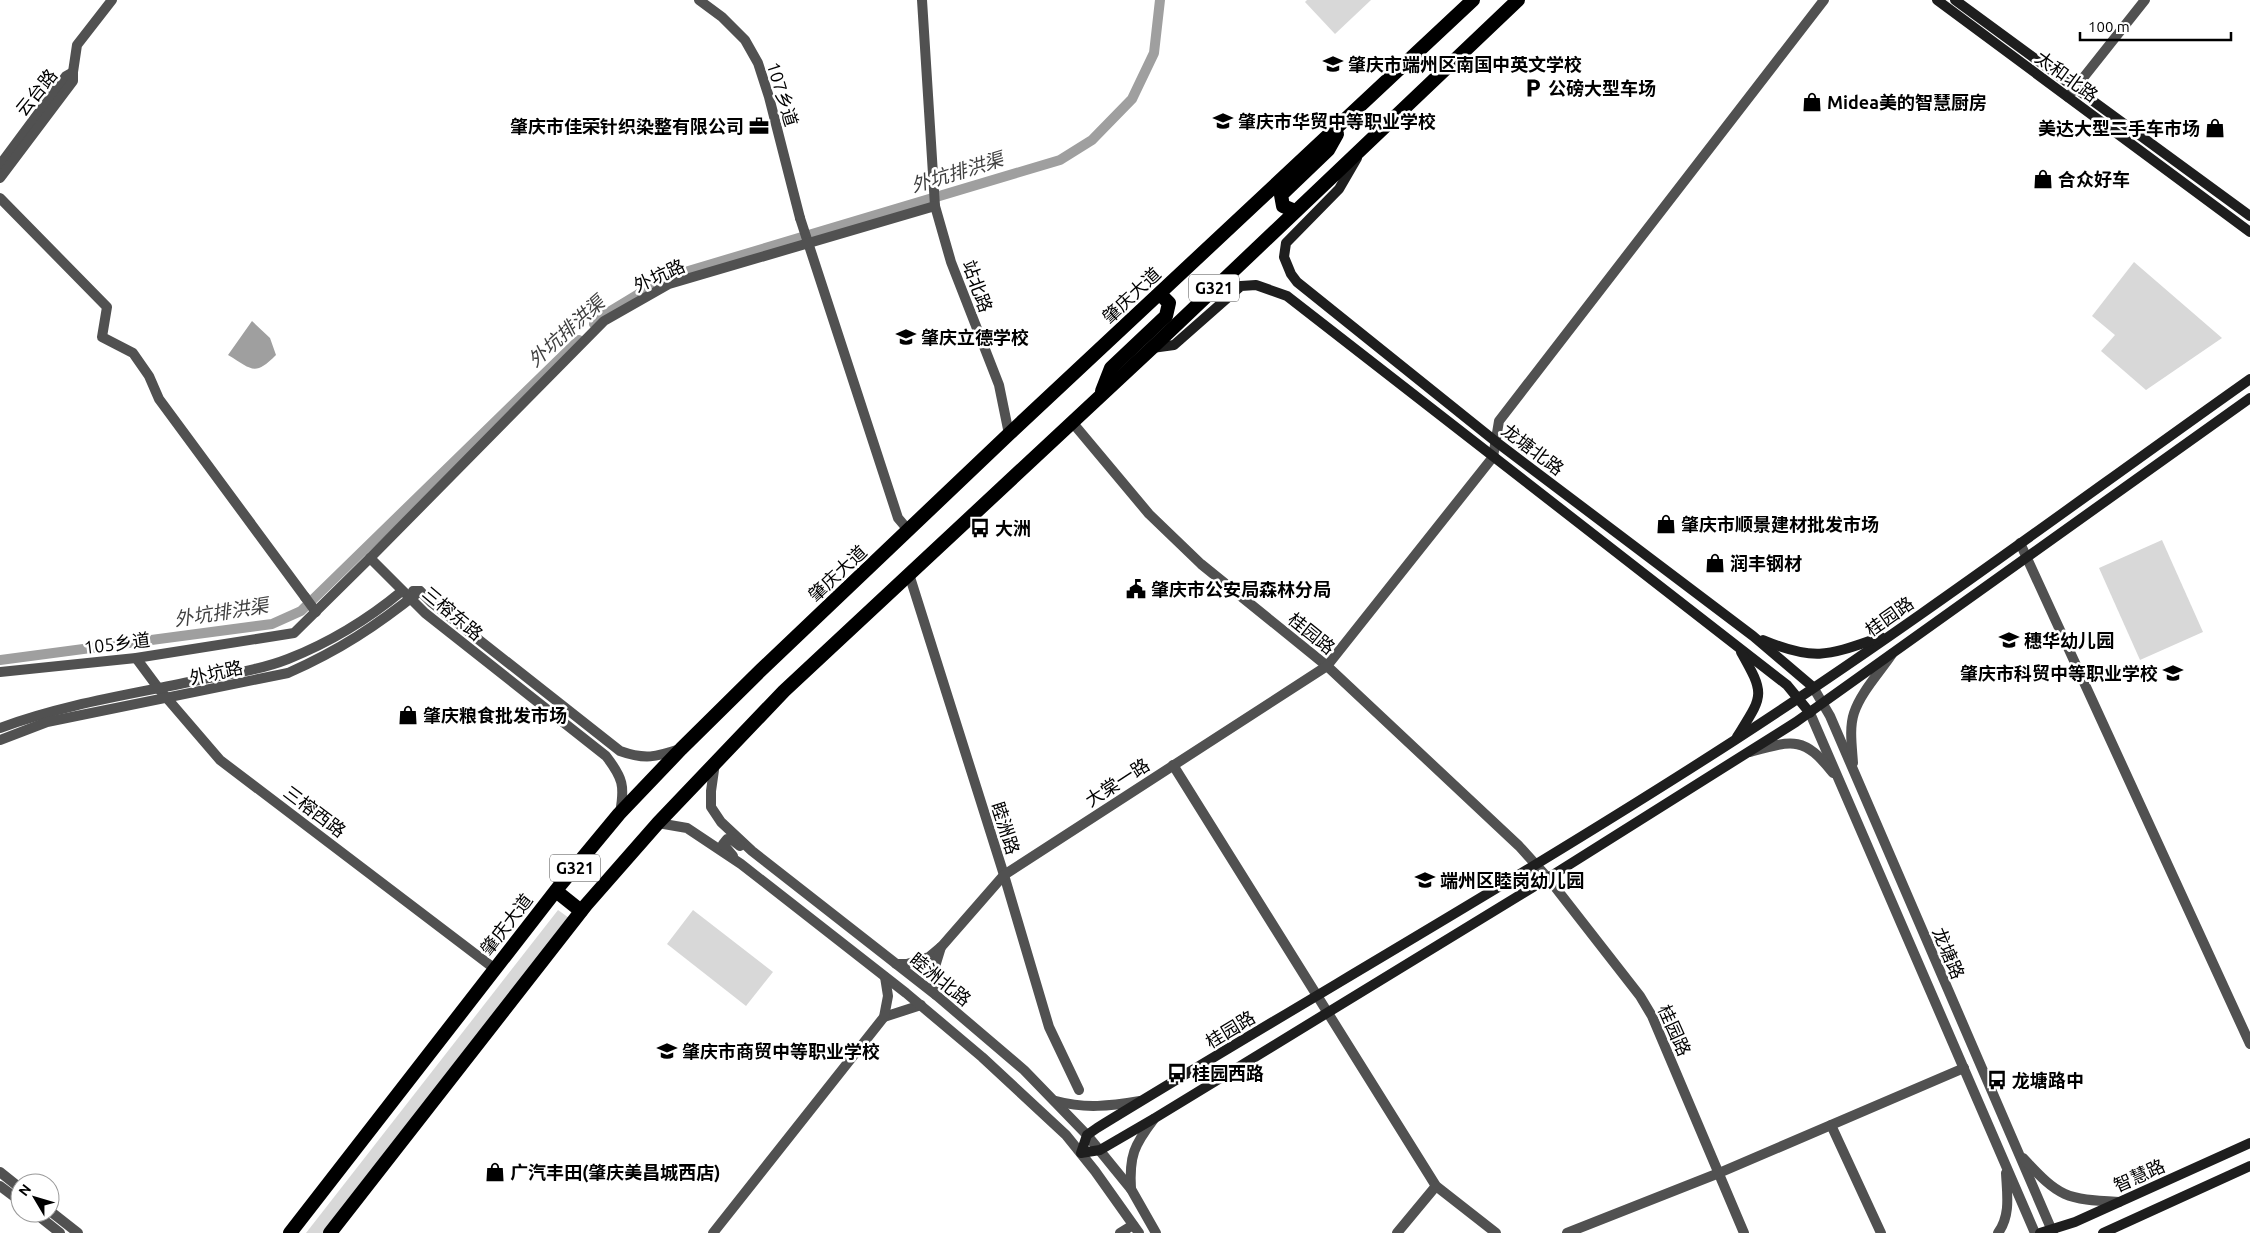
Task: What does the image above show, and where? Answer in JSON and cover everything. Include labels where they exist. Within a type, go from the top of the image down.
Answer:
[{"type":"highway","name":"肇庆大道","points":[[290,1233],[556,891],[619,814],[681,749],[761,670],[1009,434],[1473,0]]},
{"type":"highway","name":"G321","points":[[330,1233],[581,911],[658,823],[784,691],[1152,348],[1366,142],[1518,0]]},
{"type":"highway","points":[[1295,211],[1283,206],[1281,195],[1328,150],[1343,123]]},
{"type":"highway","points":[[1100,396],[1111,368],[1166,316],[1169,303],[1160,294]]},
{"type":"highway","points":[[556,891],[581,911]]},
{"type":"main road","name":"太和北路","points":[[1937,0],[2250,232]]},
{"type":"main road","name":"太和北路","points":[[1954,0],[2250,216]]},
{"type":"main road","name":"龙塘北路","points":[[1366,142],[1339,189],[1286,243],[1284,257],[1290,274],[1495,441],[1753,636]]},
{"type":"main road","name":"龙塘北路","points":[[1152,348],[1174,345],[1241,286],[1256,285],[1287,296],[1787,685],[1810,713]]},
{"type":"main road","name":"桂园路","points":[[1087,1135],[1536,864],[1735,740],[1894,633],[2250,379]]},
{"type":"main road","points":[[1087,1135],[1081,1153],[1100,1150],[1155,1118],[1548,878],[1810,713],[1894,650],[2250,398]]},
{"type":"main road","points":[[1753,636],[1784,648],[1816,655],[1833,653],[1894,633]]},
{"type":"main road","points":[[1753,636],[1814,687]]},
{"type":"main road","points":[[1735,740],[1758,702],[1759,693],[1757,682],[1738,647]]},
{"type":"main road","name":"智慧路","points":[[2040,1233],[2052,1231],[2075,1222],[2250,1143]]},
{"type":"main road","points":[[2103,1233],[2250,1166]]},
{"type":"street","points":[[74,72],[77,45],[112,0]]},
{"type":"street","name":"107乡道","points":[[699,0],[722,17],[745,40],[758,63],[808,243],[898,518],[909,531]]},
{"type":"street","name":"站北路","points":[[922,0],[931,179],[935,206],[951,262],[1000,385],[1009,434]]},
{"type":"street","points":[[1493,457],[1499,421],[1824,0]]},
{"type":"street","points":[[2068,97],[2145,0]]},
{"type":"street","name":"云台路","points":[[0,165],[66,76],[74,72]]},
{"type":"street","name":"云台路","points":[[0,178],[73,81],[74,72]]},
{"type":"street","points":[[0,198],[107,307],[102,337],[133,352],[149,376],[159,399],[316,611]]},
{"type":"street","name":"外坑路","points":[[370,558],[604,321],[669,284],[935,206]]},
{"type":"street","name":"桂园路","points":[[1072,422],[1149,514],[1201,564],[1327,666],[1442,773],[1536,864],[1548,878],[1640,996],[1652,1016],[1744,1233]]},
{"type":"street","name":"大棠一路","points":[[942,946],[1004,875],[1327,666],[1493,457]]},
{"type":"street","points":[[2020,543],[2250,1044]]},
{"type":"street","points":[[370,558],[402,591]]},
{"type":"street","name":"105乡道","points":[[0,672],[136,658],[294,633],[370,558]]},
{"type":"street","name":"睦洲路","points":[[908,574],[1004,875],[1049,1027],[1079,1090]]},
{"type":"street","name":"外坑路","points":[[0,728],[31,716],[244,671],[287,659],[348,631],[371,616],[402,591]]},
{"type":"street","name":"三榕东路","points":[[402,591],[420,591],[431,602],[620,751],[636,757],[653,757],[681,749]]},
{"type":"street","name":"三榕东路","points":[[402,591],[425,613],[606,756],[619,773],[624,791],[619,814]]},
{"type":"street","name":"外坑路","points":[[0,740],[47,722],[288,673],[322,658],[354,640],[420,591]]},
{"type":"street","points":[[1854,771],[1852,738],[1854,713],[1858,703],[1894,650]]},
{"type":"street","name":"三榕西路","points":[[136,658],[159,689],[220,760],[495,969]]},
{"type":"street","name":"龙塘路","points":[[1814,687],[1824,703],[1854,771],[2052,1231]]},
{"type":"street","points":[[1810,713],[2035,1233]]},
{"type":"street","points":[[1744,754],[1778,744],[1791,743],[1801,745],[1820,756],[1841,782]]},
{"type":"street","name":"睦洲北路","points":[[715,763],[711,807],[721,822],[752,851],[998,1046],[1056,1100],[1131,1189],[1156,1233]]},
{"type":"street","points":[[1173,765],[1436,1186],[1496,1233]]},
{"type":"street","name":"睦洲北路","points":[[658,823],[687,828],[741,864],[921,1005],[1048,1117],[1081,1153],[1136,1229]]},
{"type":"street","points":[[741,864],[723,844],[727,839],[731,839],[746,850],[752,851]]},
{"type":"street","points":[[896,964],[917,962],[929,957],[942,946]]},
{"type":"street","points":[[936,995],[933,974],[934,963],[942,946]]},
{"type":"street","points":[[713,1233],[884,1018],[888,996],[885,977]]},
{"type":"street","points":[[884,1018],[921,1005]]},
{"type":"street","points":[[1567,1233],[1719,1173],[1964,1068]]},
{"type":"street","points":[[1056,1100],[1087,1107],[1106,1107],[1141,1101]]},
{"type":"street","points":[[1131,1189],[1131,1158],[1134,1148],[1155,1118]]},
{"type":"street","points":[[1831,1125],[1881,1233]]},
{"type":"street","points":[[2016,1151],[2042,1179],[2059,1193],[2085,1200],[2119,1202]]},
{"type":"street","points":[[1998,1233],[2007,1213],[2006,1165]]},
{"type":"street","points":[[0,1172],[10,1180]]},
{"type":"street","points":[[1397,1233],[1436,1186]]},
{"type":"street","points":[[60,1219],[78,1233]]},
{"type":"street","points":[[48,1223],[60,1233]]},
{"type":"street","points":[[1120,1233],[1136,1229]]},
{"type":"shaded area","points":[[1307,0],[1371,0],[1335,34],[1305,2]]},
{"type":"shaded area","points":[[2134,262],[2222,338],[2146,390],[2101,351],[2115,335],[2092,316]]},
{"type":"shaded area","points":[[252,321],[270,338],[276,355],[269,362],[257,368],[248,367],[228,355]]},
{"type":"shaded area","points":[[2162,540],[2203,632],[2140,660],[2099,568]]},
{"type":"shaded area","points":[[558,910],[569,918],[324,1233],[306,1233]]},
{"type":"shaded area","points":[[693,910],[773,972],[746,1006],[667,944]]},
{"type":"waterway","name":"外坑排洪渠","points":[[594,324],[604,315],[665,278],[1060,160],[1092,140],[1132,99],[1154,53],[1160,0]]},
{"type":"waterway","name":"外坑排洪渠","points":[[0,660],[272,624],[301,611],[579,340]]},
{"type":"place","name":"肇庆市端州区南国中英文学校","points":[[1333,64]]},
{"type":"place","name":"公磅大型车场","points":[[1533,88]]},
{"type":"place","name":"Midea美的智慧厨房","points":[[1812,102]]},
{"type":"place","name":"肇庆市华贸中等职业学校","points":[[1223,121]]},
{"type":"place","name":"肇庆市佳荣针织染整有限公司","points":[[759,126]]},
{"type":"place","name":"美达大型二手车市场","points":[[2215,128]]},
{"type":"place","name":"合众好车","points":[[2043,179]]},
{"type":"place","name":"肇庆立德学校","points":[[906,337]]},
{"type":"place","name":"肇庆市顺景建材批发市场","points":[[1666,524]]},
{"type":"place","name":"大洲","points":[[980,528]]},
{"type":"place","name":"润丰钢材","points":[[1715,563]]},
{"type":"place","name":"肇庆市公安局森林分局","points":[[1136,589]]},
{"type":"place","name":"穗华幼儿园","points":[[2009,640]]},
{"type":"place","name":"肇庆市科贸中等职业学校","points":[[2173,673]]},
{"type":"place","name":"肇庆粮食批发市场","points":[[408,715]]},
{"type":"place","name":"端州区睦岗幼儿园","points":[[1425,880]]},
{"type":"place","name":"肇庆市商贸中等职业学校","points":[[667,1051]]},
{"type":"place","name":"桂园西路","points":[[1177,1073]]},
{"type":"place","name":"龙塘路中","points":[[1997,1080]]},
{"type":"place","name":"广汽丰田(肇庆美昌城西店)","points":[[495,1172]]}]
